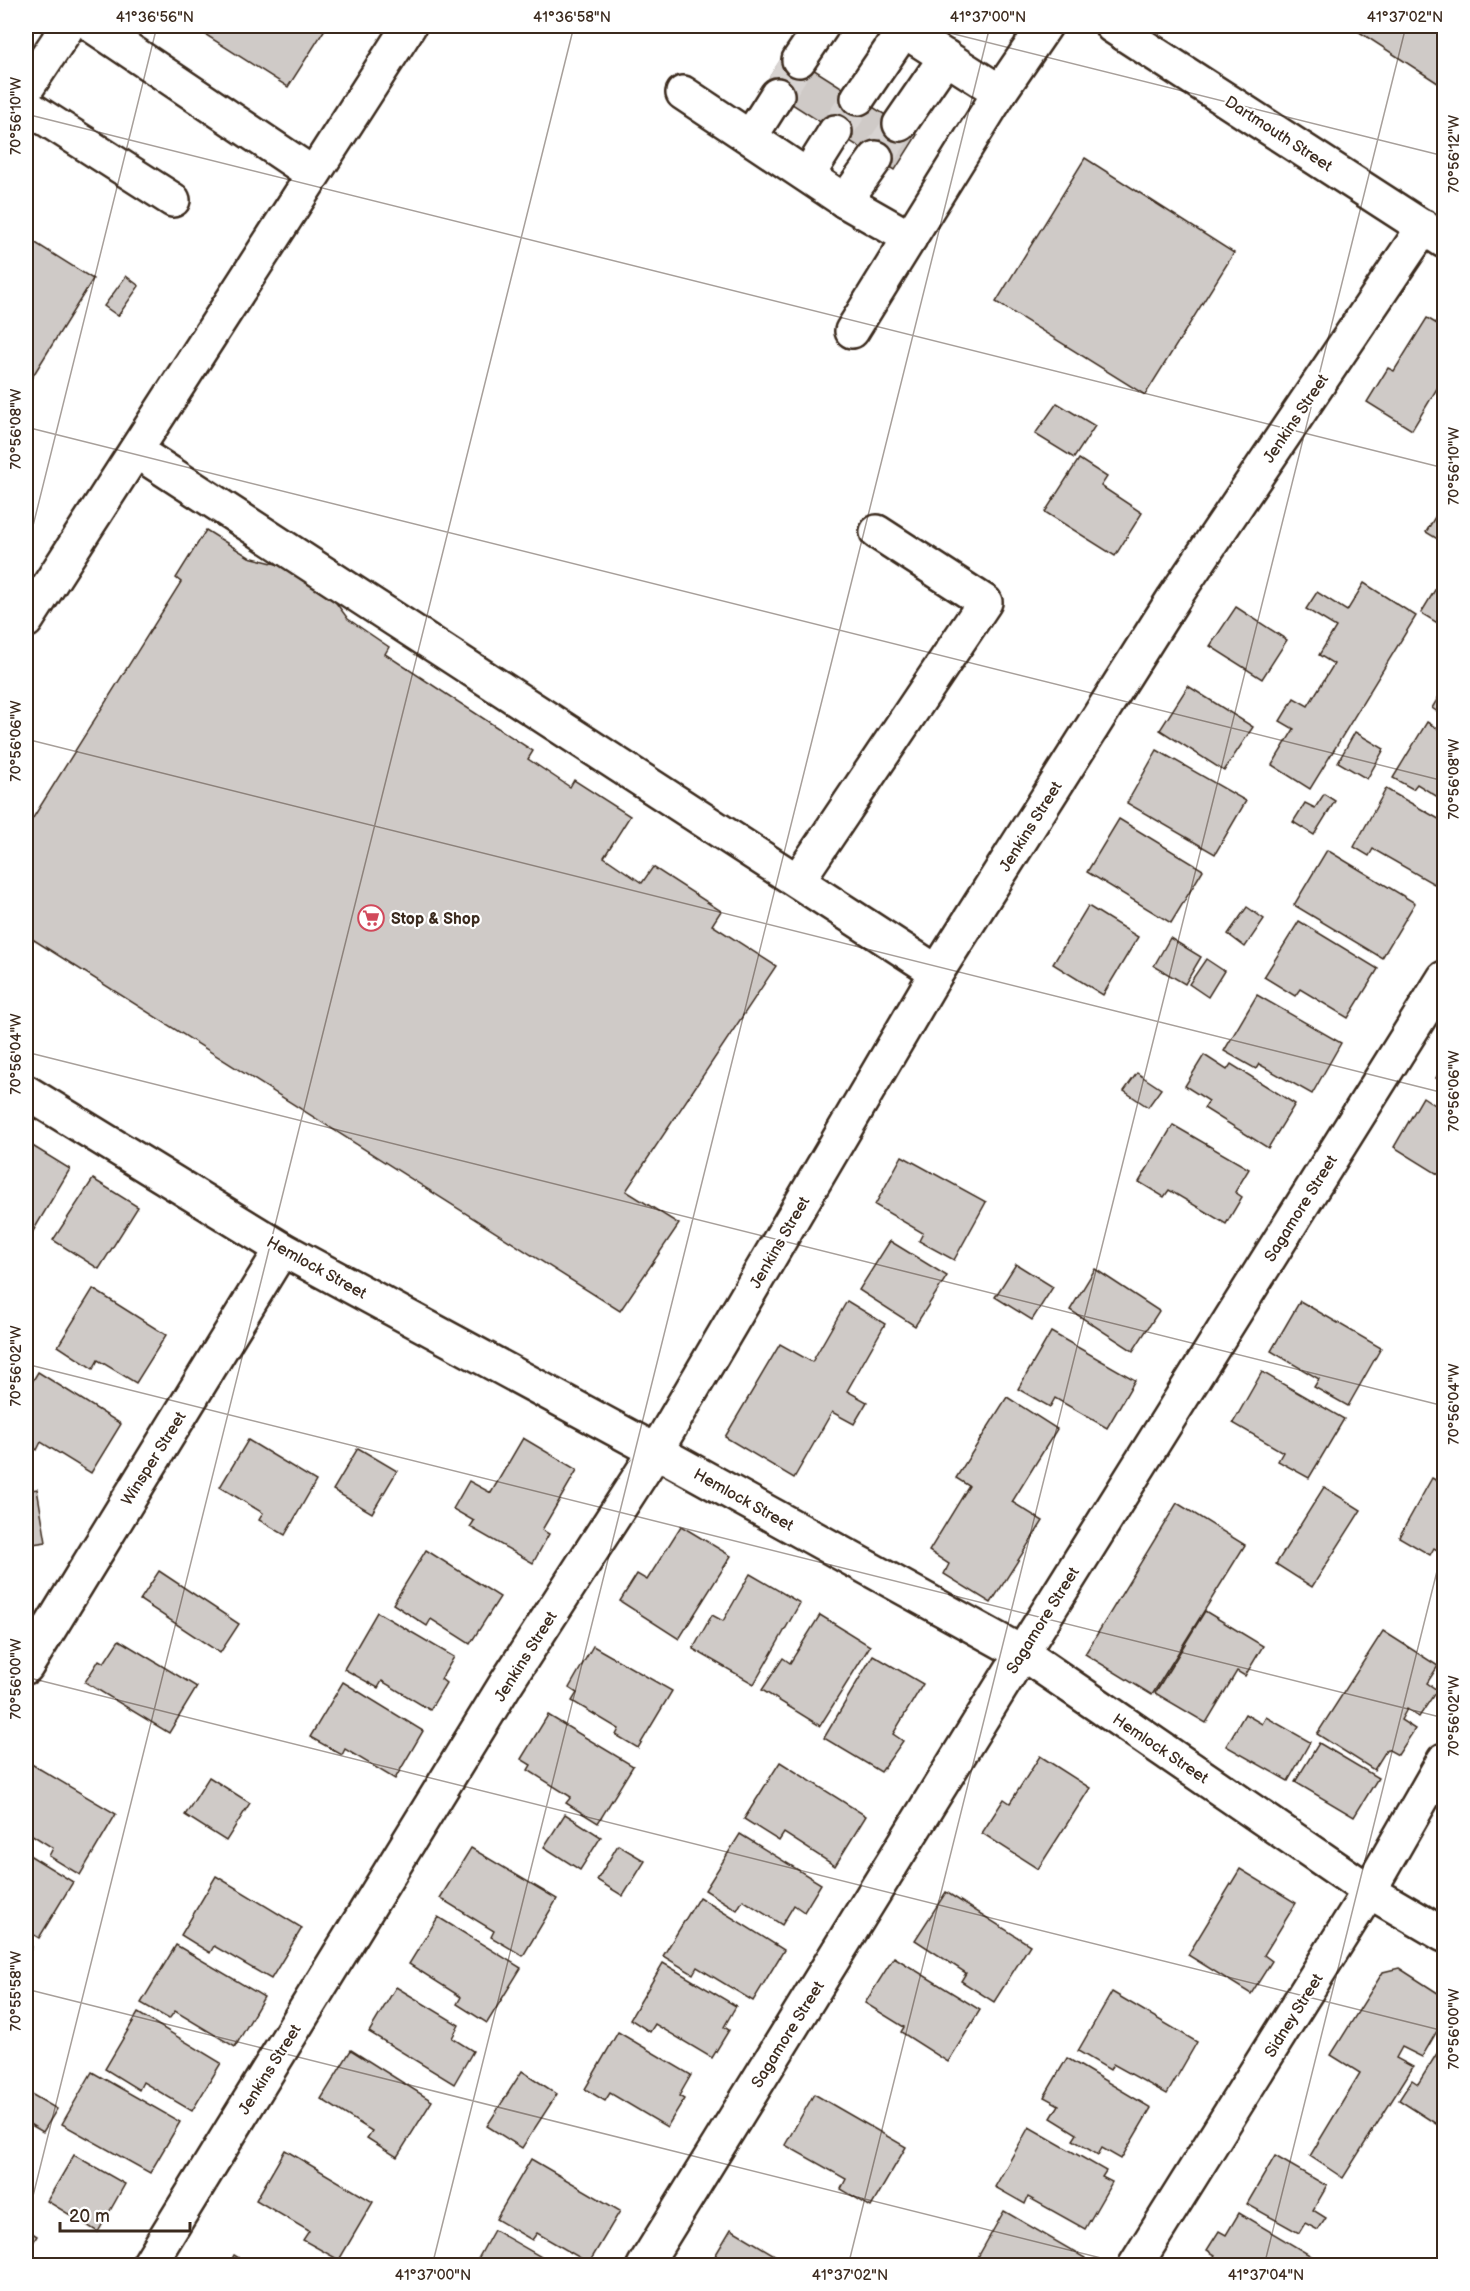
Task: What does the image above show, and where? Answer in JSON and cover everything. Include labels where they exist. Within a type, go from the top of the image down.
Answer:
[{"type":"street","points":[[26,89],[68,26]]},
{"type":"street","points":[[93,26],[313,174]]},
{"type":"street","points":[[26,621],[409,26]]},
{"type":"street","points":[[799,60],[822,26]]},
{"type":"street","points":[[852,331],[1000,92],[1045,26]]},
{"type":"street","name":"Dartmouth Street","points":[[1112,26],[1434,234]]},
{"type":"street","points":[[858,98],[901,28],[1000,92]]},
{"type":"street","points":[[900,124],[946,57]]},
{"type":"street","points":[[683,93],[751,136],[845,201],[910,238]]},
{"type":"street","points":[[751,136],[777,95]]},
{"type":"street","points":[[26,106],[173,200]]},
{"type":"street","points":[[808,175],[836,132]]},
{"type":"street","points":[[845,201],[876,158]]},
{"type":"street","name":"Jenkins Street","points":[[148,2265],[505,1685],[656,1451],[937,972],[1174,598],[1434,234]]},
{"type":"street","points":[[135,451],[937,972]]},
{"type":"street","points":[[798,880],[985,602],[878,532]]},
{"type":"street","name":"Sagamore Street","points":[[644,2265],[1022,1653],[1444,978]]},
{"type":"street","name":"Hemlock Street","points":[[26,1092],[282,1249],[656,1451],[1022,1653],[1369,1891],[1444,1935]]},
{"type":"street","name":"Winsper Street","points":[[26,1667],[282,1249]]},
{"type":"street","name":"Sidney Street","points":[[1135,2265],[1369,1891],[1444,1761]]},
{"type":"building","points":[[192,26],[327,26],[288,87]]},
{"type":"building","points":[[1350,26],[1444,26],[1444,87]]},
{"type":"building","points":[[786,52],[917,135],[895,170],[764,86]]},
{"type":"building","points":[[1085,158],[1234,253],[1145,395],[996,302]]},
{"type":"building","points":[[26,237],[93,279],[26,387]]},
{"type":"building","points":[[126,276],[139,286],[118,316],[104,306]]},
{"type":"building","points":[[1427,318],[1444,328],[1444,377],[1412,430],[1367,402],[1388,368],[1394,371]]},
{"type":"building","points":[[1057,403],[1095,426],[1074,458],[1035,434]]},
{"type":"building","points":[[1079,459],[1107,477],[1101,486],[1142,513],[1115,556],[1045,512]]},
{"type":"building","points":[[1444,502],[1444,543],[1426,532]]},
{"type":"building","name":"Stop & Shop","points":[[206,530],[249,557],[284,566],[311,580],[334,600],[348,619],[389,647],[385,654],[533,751],[528,759],[570,787],[574,780],[630,816],[604,857],[642,883],[653,867],[721,911],[712,925],[776,966],[626,1191],[679,1224],[620,1311],[26,935],[26,829],[181,582],[176,578]]},
{"type":"building","points":[[1444,575],[1444,627],[1421,613]]},
{"type":"building","points":[[1364,583],[1416,616],[1310,789],[1272,765],[1294,729],[1280,721],[1294,698],[1308,706],[1334,664],[1319,655],[1336,627],[1306,609],[1317,592],[1347,611]]},
{"type":"building","points":[[1236,607],[1287,640],[1262,679],[1210,646]]},
{"type":"building","points":[[1188,686],[1253,727],[1224,771],[1160,730]]},
{"type":"building","points":[[1444,688],[1444,716],[1432,708]]},
{"type":"building","points":[[1427,722],[1444,733],[1444,801],[1417,784],[1413,789],[1393,778]]},
{"type":"building","points":[[1355,732],[1384,749],[1367,779],[1338,762]]},
{"type":"building","points":[[1157,750],[1246,801],[1215,854],[1127,803]]},
{"type":"building","points":[[1386,789],[1444,822],[1444,866],[1434,884],[1373,849],[1369,856],[1354,847]]},
{"type":"building","points":[[1324,794],[1335,801],[1314,835],[1293,822],[1305,803],[1315,808]]},
{"type":"building","points":[[1119,819],[1203,870],[1171,923],[1087,872]]},
{"type":"building","points":[[1327,850],[1415,903],[1382,958],[1294,905]]},
{"type":"building","points":[[1088,906],[1138,937],[1103,995],[1053,964]]},
{"type":"building","points":[[1247,907],[1264,919],[1245,947],[1228,934]]},
{"type":"building","points":[[1299,921],[1378,969],[1348,1018],[1300,989],[1295,996],[1264,977]]},
{"type":"building","points":[[1170,938],[1201,957],[1185,984],[1154,966]]},
{"type":"building","points":[[1206,959],[1224,971],[1208,997],[1189,984]]},
{"type":"building","points":[[1257,995],[1341,1043],[1312,1094],[1259,1064],[1256,1069],[1224,1051]]},
{"type":"building","points":[[1204,1055],[1227,1070],[1231,1064],[1295,1104],[1268,1148],[1204,1108],[1209,1101],[1185,1086]]},
{"type":"building","points":[[1444,1064],[1444,1083],[1436,1078]]},
{"type":"building","points":[[1137,1073],[1161,1089],[1148,1107],[1124,1091]]},
{"type":"building","points":[[1423,1097],[1444,1111],[1444,1178],[1394,1147]]},
{"type":"building","points":[[1173,1125],[1249,1169],[1235,1192],[1242,1197],[1226,1224],[1169,1190],[1164,1197],[1139,1182]]},
{"type":"building","points":[[26,1142],[70,1169],[26,1243]]},
{"type":"building","points":[[902,1156],[986,1202],[954,1260],[919,1241],[923,1233],[875,1205]]},
{"type":"building","points":[[93,1179],[138,1207],[99,1269],[53,1240]]},
{"type":"building","points":[[890,1241],[947,1276],[915,1326],[859,1290]]},
{"type":"building","points":[[1016,1264],[1053,1287],[1032,1320],[995,1297]]},
{"type":"building","points":[[1095,1269],[1159,1311],[1133,1351],[1070,1310]]},
{"type":"building","points":[[93,1289],[166,1335],[136,1383],[98,1360],[93,1369],[58,1346]]},
{"type":"building","points":[[847,1301],[885,1324],[847,1391],[867,1402],[854,1424],[832,1412],[794,1478],[725,1437],[780,1344],[812,1362]]},
{"type":"building","points":[[1300,1301],[1381,1348],[1348,1406],[1314,1387],[1319,1379],[1271,1351]]},
{"type":"building","points":[[1051,1332],[1135,1380],[1107,1428],[1055,1398],[1050,1407],[1018,1389]]},
{"type":"building","points":[[38,1372],[121,1424],[91,1473],[41,1442],[37,1450],[26,1443],[26,1392]]},
{"type":"building","points":[[1262,1372],[1344,1419],[1309,1478],[1278,1461],[1283,1452],[1233,1423]]},
{"type":"building","points":[[1007,1397],[1057,1429],[1012,1502],[1043,1521],[991,1603],[944,1574],[949,1564],[929,1551],[969,1486],[956,1478]]},
{"type":"building","points":[[523,1438],[577,1470],[542,1530],[549,1534],[533,1563],[470,1527],[474,1521],[453,1509],[469,1481],[491,1493]]},
{"type":"building","points":[[248,1440],[316,1481],[285,1535],[259,1520],[263,1513],[220,1487]]},
{"type":"building","points":[[358,1448],[397,1471],[372,1513],[333,1490]]},
{"type":"building","points":[[1432,1478],[1444,1485],[1444,1554],[1434,1548],[1430,1555],[1399,1537]]},
{"type":"building","points":[[1324,1487],[1361,1510],[1312,1587],[1276,1564]]},
{"type":"building","points":[[37,1489],[46,1542],[26,1545],[26,1491]]},
{"type":"building","points":[[1177,1503],[1245,1545],[1152,1695],[1085,1654]]},
{"type":"building","points":[[681,1526],[731,1556],[679,1639],[620,1601],[637,1574],[647,1580]]},
{"type":"building","points":[[426,1550],[500,1597],[470,1644],[431,1619],[427,1626],[393,1604]]},
{"type":"building","points":[[159,1571],[239,1624],[220,1653],[140,1600]]},
{"type":"building","points":[[750,1574],[800,1603],[754,1684],[693,1649],[712,1615],[723,1621]]},
{"type":"building","points":[[1205,1611],[1263,1646],[1245,1676],[1237,1671],[1206,1723],[1155,1693]]},
{"type":"building","points":[[377,1612],[454,1657],[441,1679],[446,1683],[430,1710],[382,1681],[378,1688],[344,1669]]},
{"type":"building","points":[[820,1615],[870,1646],[820,1726],[762,1690],[783,1658],[790,1663]]},
{"type":"building","points":[[1383,1631],[1438,1666],[1427,1683],[1437,1690],[1419,1717],[1407,1709],[1401,1720],[1415,1729],[1398,1755],[1387,1749],[1374,1770],[1317,1734]]},
{"type":"building","points":[[119,1640],[197,1687],[169,1733],[85,1682],[99,1660],[104,1663]]},
{"type":"building","points":[[593,1646],[672,1691],[638,1748],[616,1735],[619,1729],[572,1701],[577,1693],[569,1688]]},
{"type":"building","points":[[873,1655],[923,1684],[893,1734],[903,1741],[881,1772],[824,1738]]},
{"type":"building","points":[[343,1682],[423,1731],[395,1779],[345,1749],[342,1755],[310,1737]]},
{"type":"building","points":[[1245,1714],[1262,1724],[1266,1717],[1310,1742],[1288,1781],[1226,1746]]},
{"type":"building","points":[[548,1715],[633,1766],[598,1823],[566,1803],[571,1797],[528,1770],[531,1765],[521,1759]]},
{"type":"building","points":[[1319,1743],[1378,1778],[1354,1817],[1295,1782]]},
{"type":"building","points":[[1040,1756],[1090,1788],[1038,1869],[982,1833],[1004,1799],[1010,1803]]},
{"type":"building","points":[[28,1762],[116,1814],[80,1875],[49,1856],[53,1848],[26,1831],[26,1766]]},
{"type":"building","points":[[780,1762],[866,1816],[835,1866],[784,1833],[779,1841],[744,1819]]},
{"type":"building","points":[[209,1777],[250,1803],[226,1841],[185,1815]]},
{"type":"building","points":[[565,1814],[601,1837],[580,1870],[544,1847]]},
{"type":"building","points":[[740,1834],[821,1884],[804,1912],[794,1905],[782,1925],[743,1900],[737,1910],[705,1890]]},
{"type":"building","points":[[618,1845],[645,1861],[623,1896],[597,1880]]},
{"type":"building","points":[[471,1848],[557,1899],[523,1956],[491,1937],[494,1931],[440,1898]]},
{"type":"building","points":[[26,1853],[73,1882],[39,1938],[26,1930]]},
{"type":"building","points":[[1240,1869],[1296,1903],[1264,1955],[1272,1961],[1251,1994],[1188,1955]]},
{"type":"building","points":[[216,1876],[302,1928],[271,1979],[214,1946],[210,1953],[181,1935]]},
{"type":"building","points":[[946,1892],[1030,1945],[994,2002],[961,1981],[966,1973],[915,1940]]},
{"type":"building","points":[[699,1897],[784,1950],[753,2001],[697,1967],[693,1974],[663,1956]]},
{"type":"building","points":[[438,1917],[521,1968],[487,2023],[457,2004],[461,1997],[409,1964]]},
{"type":"building","points":[[26,1943],[32,1947],[26,1958]]},
{"type":"building","points":[[176,1945],[264,1997],[235,2047],[175,2011],[169,2019],[141,2003]]},
{"type":"building","points":[[894,1957],[980,2010],[948,2062],[901,2032],[904,2027],[865,2003]]},
{"type":"building","points":[[663,1963],[736,2006],[724,2027],[729,2030],[712,2058],[655,2024],[650,2032],[630,2019]]},
{"type":"building","points":[[1399,1968],[1444,1997],[1444,2019],[1422,2057],[1402,2047],[1396,2058],[1413,2067],[1343,2178],[1310,2156],[1360,2073],[1331,2055],[1383,1972]]},
{"type":"building","points":[[396,1987],[459,2025],[452,2038],[473,2051],[454,2084],[369,2032]]},
{"type":"building","points":[[1112,1992],[1197,2042],[1167,2094],[1113,2064],[1110,2070],[1078,2051]]},
{"type":"building","points":[[138,2013],[221,2063],[192,2111],[143,2082],[139,2090],[105,2069]]},
{"type":"building","points":[[618,2032],[691,2075],[679,2096],[684,2099],[667,2127],[610,2093],[605,2101],[585,2089]]},
{"type":"building","points":[[1444,2042],[1444,2129],[1399,2100],[1412,2080],[1418,2084]]},
{"type":"building","points":[[351,2050],[432,2101],[397,2157],[367,2138],[372,2131],[321,2099]]},
{"type":"building","points":[[1067,2058],[1151,2108],[1121,2159],[1102,2148],[1098,2155],[1073,2140],[1077,2134],[1051,2118],[1059,2105],[1044,2097]]},
{"type":"building","points":[[522,2071],[557,2094],[522,2148],[487,2126]]},
{"type":"building","points":[[92,2072],[180,2122],[150,2173],[62,2124]]},
{"type":"building","points":[[26,2091],[57,2109],[43,2132],[26,2122]]},
{"type":"building","points":[[814,2094],[906,2147],[871,2207],[841,2189],[846,2179],[785,2145]]},
{"type":"building","points":[[1029,2127],[1106,2171],[1102,2177],[1112,2182],[1085,2229],[1028,2197],[1025,2204],[995,2187]]},
{"type":"building","points":[[285,2150],[373,2202],[339,2260],[303,2240],[309,2231],[256,2200]]},
{"type":"building","points":[[74,2155],[125,2184],[98,2232],[47,2201]]},
{"type":"building","points":[[1275,2156],[1327,2186],[1313,2210],[1326,2218],[1318,2230],[1305,2223],[1299,2233],[1247,2204]]},
{"type":"building","points":[[531,2159],[620,2211],[589,2263],[537,2233],[532,2240],[496,2219]]},
{"type":"building","points":[[1004,2211],[1085,2258],[1081,2266],[973,2266]]},
{"type":"building","points":[[1239,2213],[1313,2257],[1308,2266],[1216,2266],[1210,2262],[1215,2255],[1207,2250],[1219,2231],[1226,2235]]},
{"type":"building","points":[[26,2229],[37,2236],[26,2254]]},
{"type":"building","points":[[731,2229],[793,2266],[709,2266]]},
{"type":"building","points":[[494,2230],[557,2266],[474,2266]]},
{"type":"building","points":[[234,2255],[252,2266],[228,2266]]},
{"type":"building","points":[[26,2256],[43,2266],[26,2266]]},
{"type":"tunnel","points":[[777,95],[799,60]]},
{"type":"tunnel","points":[[835,132],[858,98]]},
{"type":"tunnel","points":[[876,158],[900,124]]},
{"type":"place","name":"Stop & Shop","points":[[371,918]]}]
